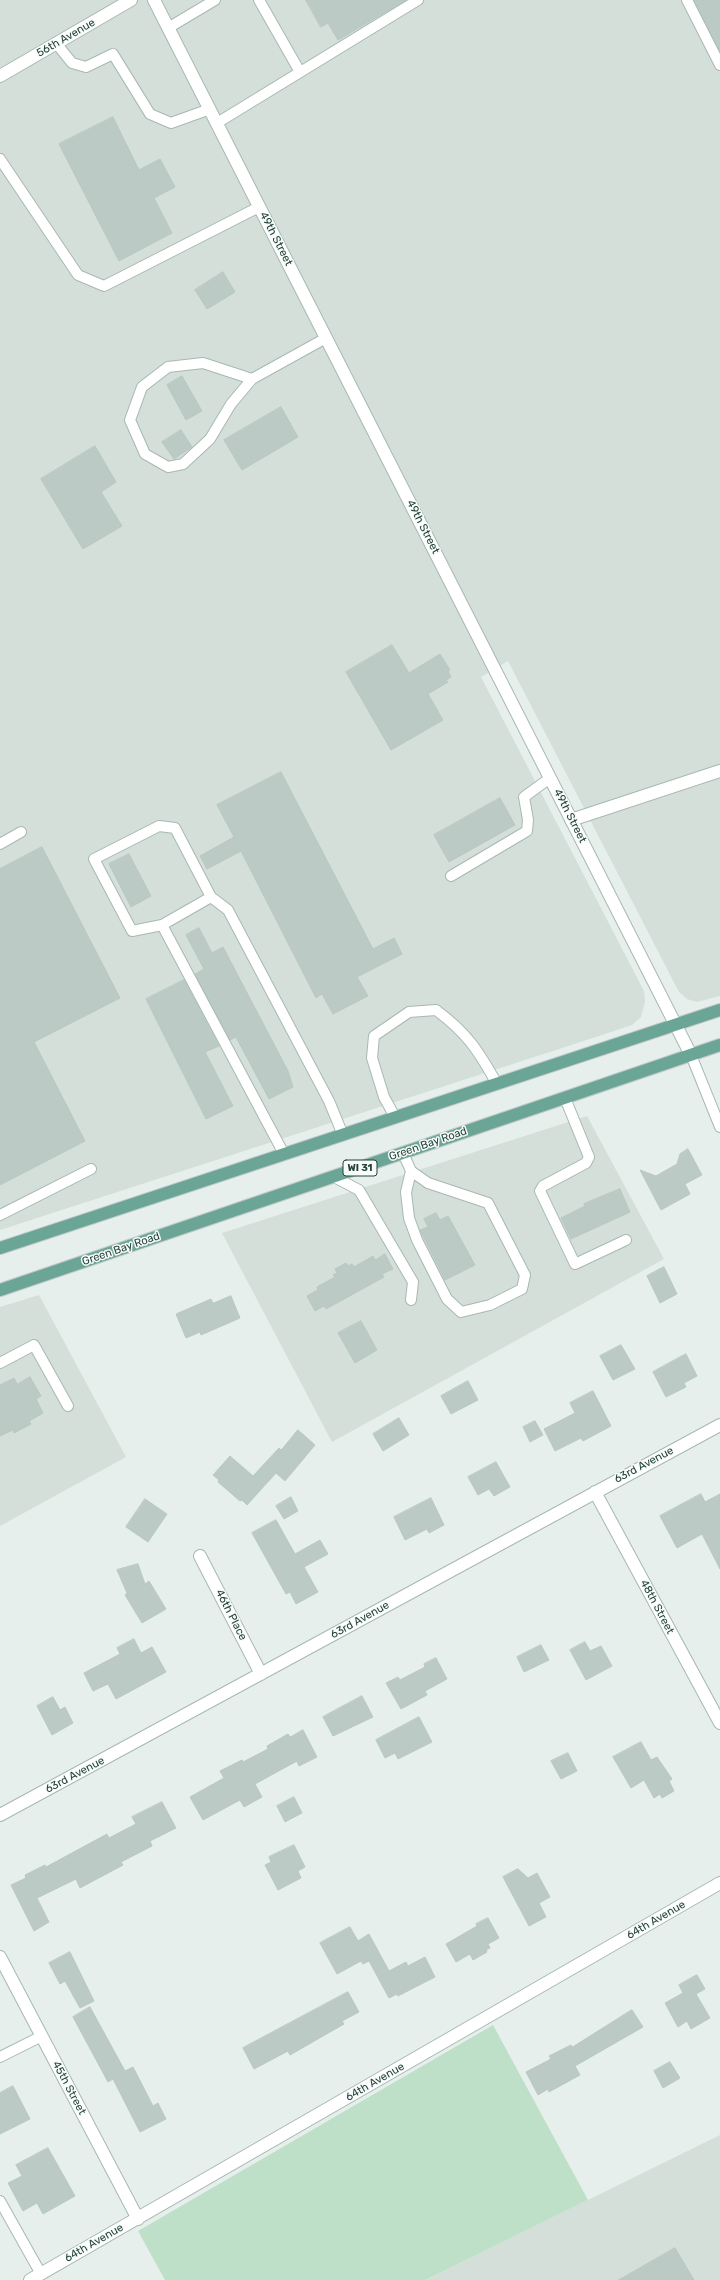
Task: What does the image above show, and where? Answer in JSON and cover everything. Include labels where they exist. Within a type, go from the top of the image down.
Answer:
[{"type":"main road","points":[[0,1248],[720,1010]]},
{"type":"main road","name":"Green Bay Road","points":[[0,1290],[720,1045]]},
{"type":"street","name":"56th Avenue","points":[[0,76],[131,0]]},
{"type":"street","name":"49th Street","points":[[154,0],[691,1055]]},
{"type":"street","points":[[571,820],[720,771]]},
{"type":"street","name":"63rd Avenue","points":[[0,1816],[720,1425]]},
{"type":"street","name":"48th Street","points":[[595,1492],[720,1723]]},
{"type":"street","name":"46th Place","points":[[200,1556],[261,1674]]},
{"type":"street","name":"64th Avenue","points":[[30,2280],[720,1883]]},
{"type":"street","name":"45th Street","points":[[0,1957],[138,2218]]},
{"type":"lane","points":[[168,28],[215,0]]},
{"type":"lane","points":[[259,0],[300,72]]},
{"type":"lane","points":[[217,123],[418,0]]},
{"type":"lane","points":[[687,0],[720,65]]},
{"type":"lane","points":[[56,44],[72,63],[86,67],[114,54],[150,114],[171,123],[210,109]]},
{"type":"lane","points":[[0,159],[78,275],[104,286],[259,207]]},
{"type":"lane","points":[[252,379],[203,363],[168,367],[142,387],[130,420],[145,454],[168,467],[183,464],[210,439],[231,404],[252,379],[326,338]]},
{"type":"lane","points":[[451,876],[527,831],[528,820],[524,797],[550,778]]},
{"type":"lane","points":[[211,897],[162,925],[132,931],[94,859],[159,826],[175,828],[211,897],[228,910],[329,1101],[343,1135]]},
{"type":"lane","points":[[0,844],[21,832]]},
{"type":"lane","points":[[162,925],[284,1154]]},
{"type":"lane","points":[[395,1118],[384,1097],[372,1058],[374,1036],[409,1012],[436,1010],[458,1027],[479,1051],[497,1084]]},
{"type":"lane","points":[[691,1055],[720,1127]]},
{"type":"lane","points":[[565,1098],[588,1157],[586,1163],[543,1186],[540,1191],[546,1207],[575,1264],[626,1240]]},
{"type":"lane","points":[[403,1153],[411,1171],[428,1183],[488,1203],[525,1275],[522,1289],[490,1305],[460,1312],[448,1299],[416,1240],[409,1218],[406,1192],[411,1171]]},
{"type":"lane","points":[[0,1215],[91,1169]]},
{"type":"lane","points":[[334,1177],[359,1190],[413,1282],[411,1300]]},
{"type":"lane","points":[[0,1363],[34,1345],[68,1406]]},
{"type":"lane","points":[[0,2057],[42,2036]]},
{"type":"lane","points":[[0,2201],[41,2274]]},
{"type":"shaded area","points":[[0,0],[720,0],[720,996],[697,1002],[687,999],[679,992],[508,661],[481,677],[644,991],[645,1002],[641,1017],[632,1025],[596,1037],[0,1230]]},
{"type":"shaded area","points":[[587,1116],[664,1259],[332,1442],[222,1233]]},
{"type":"shaded area","points":[[39,1295],[126,1457],[0,1526],[0,1307]]},
{"type":"shaded area","points":[[720,2135],[720,2280],[425,2280],[588,2200]]},
{"type":"green space","points":[[493,2025],[588,2200],[425,2280],[165,2280],[138,2231]]},
{"type":"building","points":[[306,0],[406,0],[338,40],[328,23],[321,27]]},
{"type":"building","points":[[694,0],[720,0],[720,51]]},
{"type":"building","points":[[113,117],[139,170],[160,159],[175,187],[154,198],[172,233],[119,261],[59,144]]},
{"type":"building","points":[[223,272],[235,292],[207,309],[195,290]]},
{"type":"building","points":[[182,376],[202,411],[186,420],[167,385]]},
{"type":"building","points":[[281,407],[298,437],[242,470],[224,440]]},
{"type":"building","points":[[181,430],[192,447],[174,459],[162,442]]},
{"type":"building","points":[[95,446],[116,482],[101,492],[122,526],[83,549],[41,479]]},
{"type":"building","points":[[392,645],[409,673],[440,654],[450,670],[448,671],[451,677],[446,680],[448,682],[428,694],[443,720],[391,750],[346,672]]},
{"type":"building","points":[[281,772],[373,949],[394,938],[402,954],[357,977],[368,996],[333,1014],[322,994],[316,998],[241,851],[207,869],[200,856],[234,837],[217,805]]},
{"type":"building","points":[[500,798],[515,825],[449,862],[434,835]]},
{"type":"building","points":[[42,847],[120,998],[34,1042],[85,1141],[0,1185],[0,869]]},
{"type":"building","points":[[129,854],[151,896],[131,907],[109,864]]},
{"type":"building","points":[[199,928],[212,953],[223,947],[288,1071],[293,1087],[269,1099],[236,1037],[230,1040],[195,974],[204,969],[186,935]]},
{"type":"building","points":[[184,980],[219,1046],[205,1052],[233,1106],[206,1119],[146,999]]},
{"type":"building","points":[[688,1149],[702,1175],[685,1184],[690,1194],[661,1210],[640,1170],[656,1176],[677,1164],[680,1154]]},
{"type":"building","points":[[620,1189],[630,1212],[571,1239],[561,1218],[585,1206],[584,1204]]},
{"type":"building","points":[[436,1213],[440,1220],[448,1216],[475,1265],[445,1280],[420,1230],[428,1227],[424,1219]]},
{"type":"building","points":[[385,1254],[393,1269],[382,1274],[384,1277],[326,1309],[324,1306],[315,1311],[307,1296],[318,1290],[317,1287],[335,1277],[333,1275],[337,1273],[335,1269],[346,1263],[348,1266],[352,1264],[354,1267],[373,1256],[375,1260]]},
{"type":"building","points":[[664,1267],[677,1294],[660,1303],[647,1276]]},
{"type":"building","points":[[231,1296],[240,1318],[201,1335],[200,1332],[186,1338],[176,1314],[211,1299],[213,1303]]},
{"type":"building","points":[[361,1321],[377,1350],[355,1363],[338,1333]]},
{"type":"building","points":[[621,1345],[635,1369],[613,1380],[600,1356]]},
{"type":"building","points":[[686,1354],[697,1376],[684,1383],[686,1387],[666,1397],[653,1372]]},
{"type":"building","points":[[30,1377],[41,1396],[36,1399],[43,1413],[29,1421],[31,1424],[14,1433],[13,1430],[0,1436],[0,1385],[14,1378],[17,1384]]},
{"type":"building","points":[[468,1381],[478,1400],[451,1414],[441,1396]]},
{"type":"building","points":[[593,1391],[611,1426],[583,1441],[581,1438],[555,1451],[544,1429],[575,1413],[570,1403]]},
{"type":"building","points":[[399,1418],[409,1435],[383,1451],[373,1434]]},
{"type":"building","points":[[535,1421],[543,1435],[530,1442],[523,1427]]},
{"type":"building","points":[[298,1430],[315,1445],[285,1481],[276,1473],[247,1505],[242,1500],[240,1501],[218,1482],[219,1480],[213,1475],[230,1456],[253,1476],[279,1448],[281,1450]]},
{"type":"building","points":[[496,1462],[510,1487],[494,1496],[489,1489],[478,1495],[468,1477]]},
{"type":"building","points":[[701,1494],[705,1502],[720,1494],[720,1569],[702,1534],[677,1548],[660,1516]]},
{"type":"building","points":[[291,1497],[298,1511],[284,1519],[276,1506]]},
{"type":"building","points":[[431,1498],[444,1525],[429,1533],[427,1529],[405,1540],[394,1517]]},
{"type":"building","points":[[145,1499],[167,1514],[148,1542],[126,1527]]},
{"type":"building","points":[[276,1520],[295,1554],[320,1540],[328,1554],[304,1567],[318,1592],[296,1604],[290,1592],[286,1594],[252,1533]]},
{"type":"building","points":[[138,1564],[145,1584],[149,1581],[166,1609],[142,1623],[125,1595],[127,1593],[117,1570]]},
{"type":"building","points":[[134,1639],[141,1653],[152,1647],[166,1672],[116,1699],[108,1684],[93,1691],[84,1673],[120,1654],[117,1648]]},
{"type":"building","points":[[585,1642],[590,1651],[601,1646],[612,1666],[586,1680],[570,1650]]},
{"type":"building","points":[[541,1645],[549,1660],[524,1672],[517,1657]]},
{"type":"building","points":[[436,1658],[447,1679],[425,1691],[427,1695],[401,1709],[386,1683],[398,1677],[400,1680],[425,1667],[424,1664]]},
{"type":"building","points":[[362,1696],[373,1717],[333,1736],[323,1717]]},
{"type":"building","points":[[53,1697],[60,1710],[65,1707],[73,1723],[52,1735],[37,1706]]},
{"type":"building","points":[[419,1717],[432,1742],[398,1759],[395,1753],[385,1758],[376,1740]]},
{"type":"building","points":[[303,1730],[317,1757],[299,1766],[297,1761],[255,1784],[262,1797],[244,1807],[240,1800],[203,1820],[190,1797],[224,1778],[220,1771],[242,1760],[243,1762],[268,1749],[267,1746],[288,1734],[290,1737]]},
{"type":"building","points":[[641,1742],[651,1760],[657,1757],[672,1779],[669,1781],[674,1791],[662,1798],[660,1794],[654,1798],[644,1780],[631,1788],[613,1757]]},
{"type":"building","points":[[568,1753],[577,1771],[561,1779],[551,1761]]},
{"type":"building","points":[[294,1797],[302,1813],[285,1822],[277,1806]]},
{"type":"building","points":[[162,1802],[176,1828],[150,1841],[152,1846],[121,1862],[123,1865],[80,1888],[76,1879],[37,1898],[49,1922],[34,1931],[11,1885],[26,1878],[25,1875],[45,1865],[46,1867],[107,1834],[109,1838],[136,1824],[132,1817]]},
{"type":"building","points":[[294,1845],[305,1867],[298,1871],[301,1878],[278,1890],[265,1865],[271,1862],[269,1857]]},
{"type":"building","points":[[518,1869],[528,1878],[537,1873],[550,1897],[539,1903],[546,1917],[529,1926],[503,1877]]},
{"type":"building","points":[[488,1918],[499,1938],[488,1944],[490,1948],[486,1950],[487,1952],[473,1960],[470,1954],[456,1962],[446,1944],[477,1926],[476,1924]]},
{"type":"building","points":[[350,1927],[358,1941],[369,1934],[389,1971],[406,1962],[408,1966],[425,1957],[435,1977],[398,1996],[397,1994],[389,1998],[369,1961],[363,1964],[361,1961],[337,1974],[320,1943]]},
{"type":"building","points":[[70,1952],[94,2001],[80,2008],[65,1981],[60,1984],[49,1963]]},
{"type":"building","points":[[697,1975],[705,1989],[696,1994],[710,2018],[691,2029],[687,2021],[678,2027],[665,2003],[683,1993],[679,1985]]},
{"type":"building","points":[[348,1992],[359,2012],[342,2021],[344,2024],[290,2055],[288,2051],[254,2069],[243,2048]]},
{"type":"building","points":[[90,2007],[125,2071],[133,2067],[153,2106],[158,2103],[166,2119],[140,2132],[113,2079],[108,2082],[73,2017]]},
{"type":"building","points":[[632,2010],[643,2027],[575,2066],[580,2075],[549,2092],[548,2089],[538,2095],[526,2072],[551,2059],[549,2056],[571,2045],[572,2047]]},
{"type":"building","points":[[670,2062],[680,2078],[663,2088],[654,2071]]},
{"type":"building","points":[[13,2086],[30,2119],[0,2134],[0,2093]]},
{"type":"building","points":[[48,2148],[75,2196],[43,2214],[37,2203],[23,2211],[8,2183],[22,2176],[16,2165]]},
{"type":"building","points":[[675,2248],[694,2280],[619,2280]]}]
